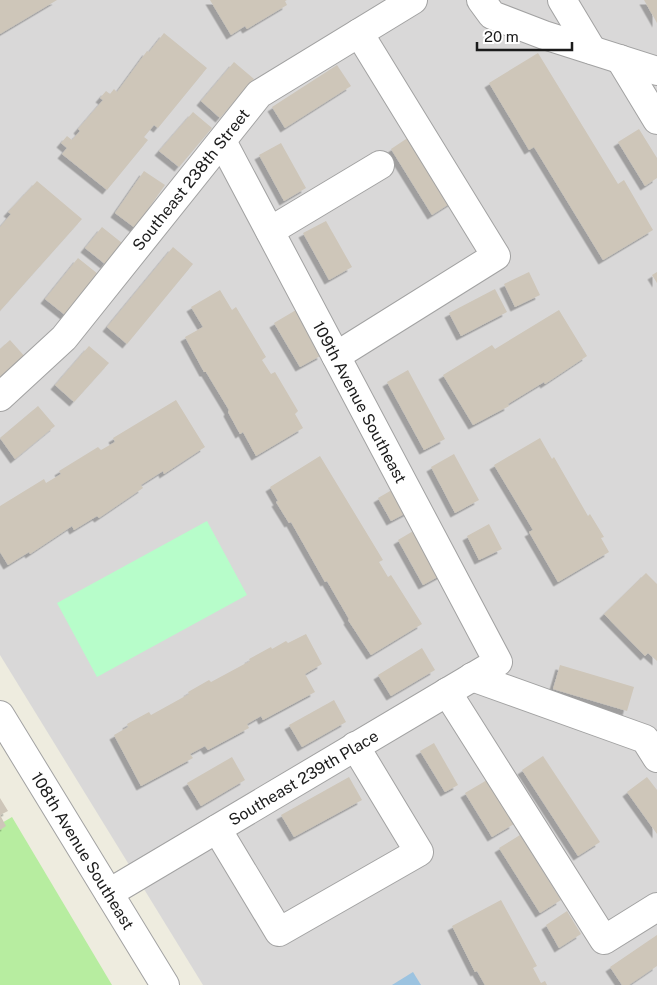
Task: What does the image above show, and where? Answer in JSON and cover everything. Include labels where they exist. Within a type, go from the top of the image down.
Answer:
[{"type":"street","name":"Southeast 238th Street","points":[[0,397],[64,338],[259,94],[413,0]]},
{"type":"street","points":[[481,0],[492,15],[544,35],[657,71]]},
{"type":"street","points":[[562,0],[592,50]]},
{"type":"street","points":[[336,356],[496,256],[359,33]]},
{"type":"street","points":[[620,59],[657,120]]},
{"type":"street","name":"109th Avenue Southeast","points":[[222,141],[498,662]]},
{"type":"street","points":[[270,231],[380,165]]},
{"type":"street","name":"Southeast 239th Place","points":[[109,892],[498,662]]},
{"type":"street","points":[[472,678],[645,738],[657,758]]},
{"type":"street","points":[[447,692],[604,940],[657,907]]},
{"type":"street","name":"108th Avenue Southeast","points":[[0,715],[165,985]]},
{"type":"street","points":[[217,829],[279,932],[419,852],[355,746]]},
{"type":"shaded area","points":[[0,0],[657,0],[657,985],[203,985],[0,655]]},
{"type":"green space","points":[[207,521],[247,595],[97,677],[57,603]]},
{"type":"green space","points":[[12,817],[112,985],[0,985],[0,824]]},
{"type":"water","points":[[413,972],[421,985],[392,985]]},
{"type":"building","points":[[0,0],[57,0],[0,34]]},
{"type":"building","points":[[210,0],[287,0],[285,1],[287,5],[247,29],[245,26],[231,35]]},
{"type":"building","points":[[644,0],[657,0],[657,23]]},
{"type":"building","points":[[164,33],[207,68],[158,128],[154,125],[144,137],[148,140],[107,190],[62,154],[67,148],[61,143],[67,136],[72,140],[80,131],[78,129],[103,100],[100,98],[106,91],[110,94],[114,89],[117,92],[147,51],[149,52]]},
{"type":"building","points":[[538,53],[618,184],[624,180],[653,230],[603,260],[534,147],[529,150],[489,83]]},
{"type":"building","points":[[234,62],[254,79],[220,118],[201,101]]},
{"type":"building","points":[[337,65],[351,86],[285,128],[272,107]]},
{"type":"building","points":[[193,112],[212,128],[179,167],[159,151]]},
{"type":"building","points":[[639,129],[657,158],[657,178],[645,186],[618,142]]},
{"type":"building","points":[[412,135],[454,201],[432,215],[391,149]]},
{"type":"building","points":[[281,143],[306,188],[284,201],[259,155]]},
{"type":"building","points":[[144,171],[165,185],[135,228],[115,213]]},
{"type":"building","points":[[37,181],[82,219],[0,311],[0,227],[11,214],[8,212]]},
{"type":"building","points":[[326,221],[352,267],[329,280],[303,233]]},
{"type":"building","points":[[102,227],[122,243],[105,264],[85,248]]},
{"type":"building","points":[[173,247],[193,264],[127,344],[107,327]]},
{"type":"building","points":[[78,258],[98,274],[65,315],[45,299]]},
{"type":"building","points":[[529,272],[540,295],[515,307],[504,284]]},
{"type":"building","points":[[657,272],[657,283],[652,275]]},
{"type":"building","points":[[495,289],[507,312],[461,336],[449,313]]},
{"type":"building","points":[[220,290],[232,310],[236,307],[266,357],[262,360],[271,374],[275,372],[298,411],[295,414],[303,428],[256,456],[243,432],[240,434],[228,412],[229,410],[206,372],[204,372],[185,337],[203,327],[191,307]]},
{"type":"building","points":[[296,310],[322,355],[300,367],[274,323]]},
{"type":"building","points":[[559,310],[587,356],[545,384],[544,382],[508,404],[509,406],[473,425],[443,375],[492,345],[495,349]]},
{"type":"building","points":[[10,340],[27,359],[0,382],[0,349]]},
{"type":"building","points":[[89,346],[109,363],[74,402],[55,385]]},
{"type":"building","points":[[408,370],[445,439],[424,450],[387,382]]},
{"type":"building","points":[[176,400],[205,447],[164,474],[163,471],[141,485],[143,488],[99,518],[97,516],[74,530],[72,526],[30,554],[29,552],[8,565],[0,552],[0,506],[44,479],[46,483],[61,474],[59,471],[98,447],[101,450],[115,442],[113,438]]},
{"type":"building","points":[[38,406],[55,426],[15,459],[0,438]]},
{"type":"building","points":[[540,438],[552,459],[554,457],[588,516],[590,514],[604,537],[601,538],[609,552],[558,582],[529,532],[533,530],[494,465]]},
{"type":"building","points":[[454,454],[479,500],[455,513],[431,467]]},
{"type":"building","points":[[320,456],[383,560],[379,562],[388,577],[391,575],[422,624],[371,655],[348,620],[327,581],[325,582],[291,522],[289,523],[276,502],[278,501],[270,487]]},
{"type":"building","points":[[397,487],[410,511],[391,521],[378,498]]},
{"type":"building","points":[[489,524],[502,549],[479,560],[467,536]]},
{"type":"building","points":[[420,527],[445,573],[423,585],[398,540]]},
{"type":"building","points":[[646,573],[657,584],[657,661],[648,653],[645,656],[604,614]]},
{"type":"building","points":[[306,634],[322,664],[305,674],[315,692],[263,720],[261,716],[247,724],[249,728],[208,750],[205,746],[190,754],[193,758],[141,786],[114,735],[128,727],[127,724],[149,712],[151,715],[189,694],[188,692],[209,680],[211,682],[250,661],[249,659],[271,647],[272,649],[286,641],[288,643]]},
{"type":"building","points":[[422,648],[435,670],[391,696],[378,675]]},
{"type":"building","points":[[560,665],[634,687],[627,711],[553,689]]},
{"type":"building","points":[[334,700],[346,722],[302,747],[289,725]]},
{"type":"building","points":[[434,743],[458,785],[445,792],[420,751]]},
{"type":"building","points":[[543,756],[600,842],[578,856],[522,770]]},
{"type":"building","points":[[232,757],[245,780],[201,806],[187,783]]},
{"type":"building","points":[[349,777],[362,800],[294,837],[281,815]]},
{"type":"building","points":[[647,777],[657,790],[657,834],[627,792]]},
{"type":"building","points":[[487,780],[514,824],[492,837],[465,793]]},
{"type":"building","points":[[0,798],[8,811],[0,815]]},
{"type":"building","points":[[0,815],[6,826],[0,830]]},
{"type":"building","points":[[520,835],[561,900],[540,913],[499,848]]},
{"type":"building","points":[[501,900],[537,966],[533,968],[541,983],[545,981],[547,985],[485,985],[477,971],[475,972],[452,926]]},
{"type":"building","points":[[567,911],[581,934],[559,948],[546,925]]},
{"type":"building","points":[[657,935],[657,966],[629,985],[622,985],[610,967]]}]
